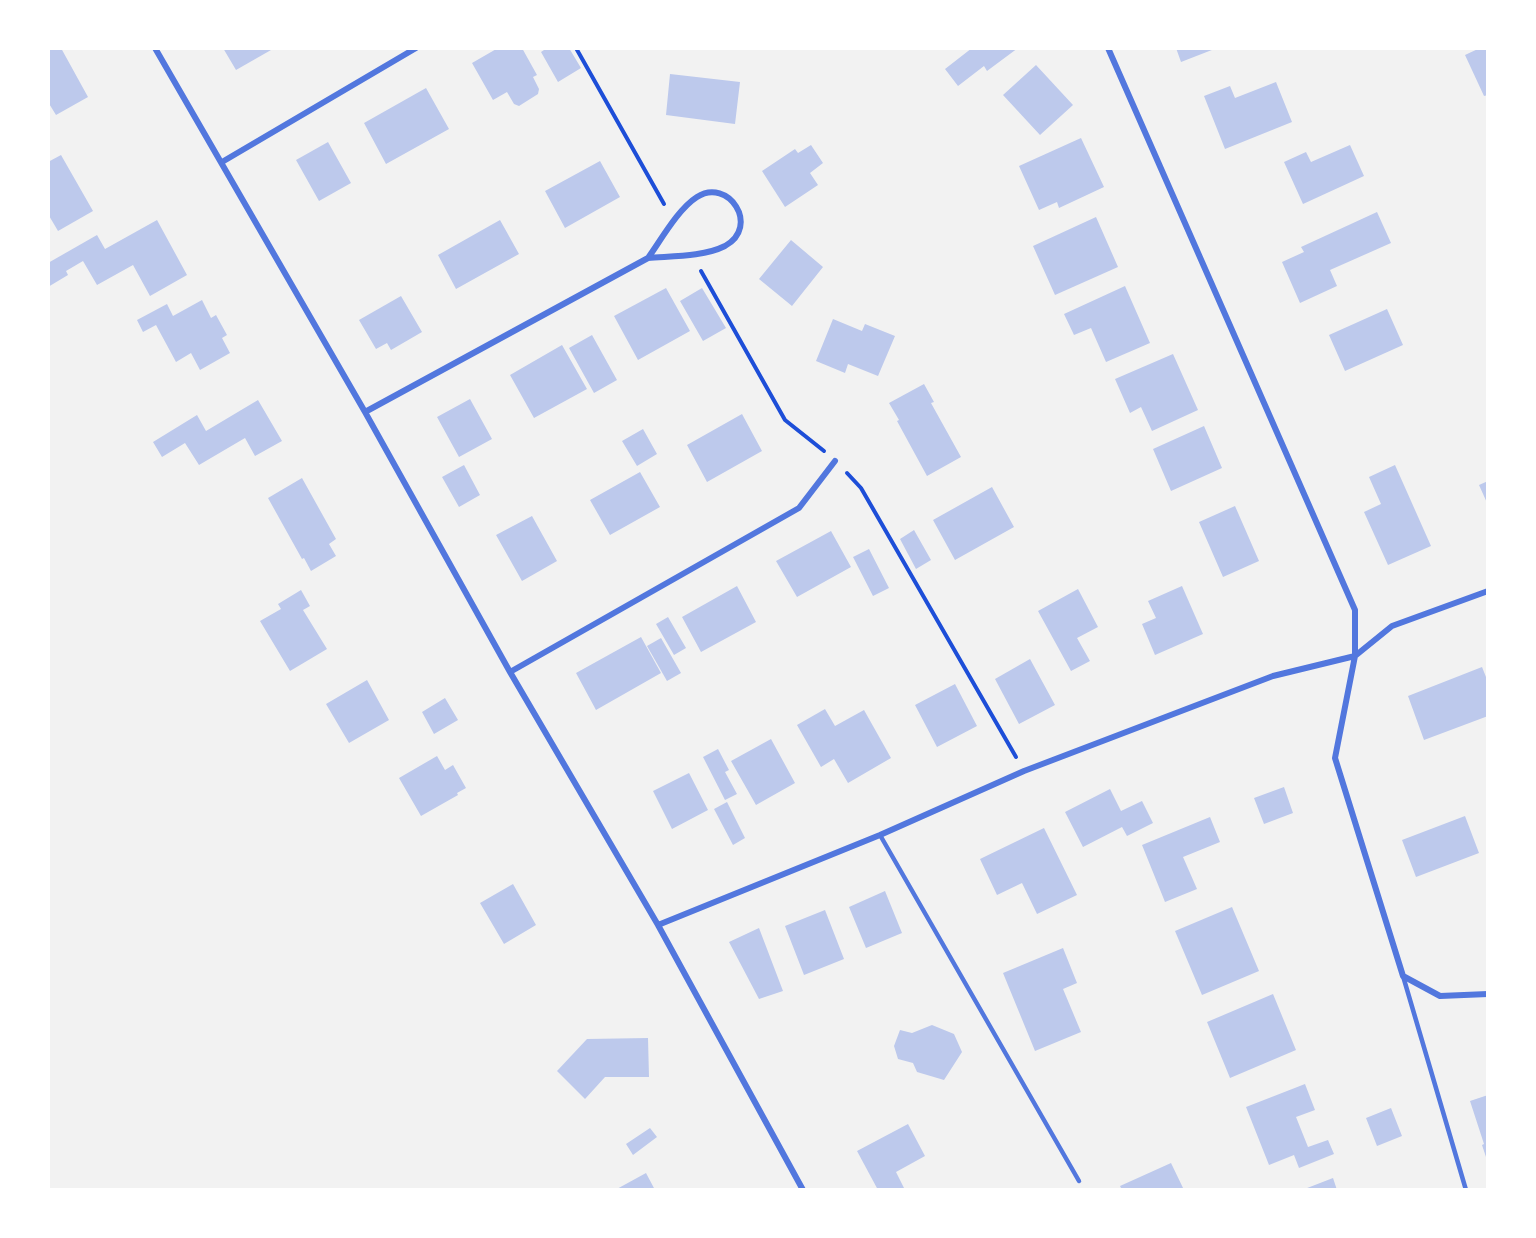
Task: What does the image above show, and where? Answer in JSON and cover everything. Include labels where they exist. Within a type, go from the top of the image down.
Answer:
[{"type":"street","points":[[155,48],[222,162],[510,672],[658,925],[803,1190]]},
{"type":"street","points":[[222,162],[416,48]]},
{"type":"street","points":[[1108,48],[1355,610],[1355,656],[1335,758],[1403,976],[1440,996],[1488,994]]},
{"type":"street","points":[[364,412],[648,258],[692,254],[723,247],[736,235],[742,220],[740,211],[732,201],[718,194],[703,194],[697,197],[682,210],[648,258]]},
{"type":"street","points":[[510,672],[799,508],[835,461]]},
{"type":"street","points":[[658,925],[880,835],[1023,771],[1273,676],[1355,656],[1392,626],[1488,591]]},
{"type":"lane","points":[[880,835],[1079,1181]]},
{"type":"lane","points":[[1403,976],[1466,1190]]},
{"type":"path","points":[[835,461],[861,488],[1023,771]]},
{"type":"building","points":[[48,48],[61,48],[88,97],[56,115],[48,102]]},
{"type":"building","points":[[223,48],[270,48],[271,50],[236,70]]},
{"type":"building","points":[[498,48],[522,48],[537,75],[533,77],[539,89],[538,94],[519,106],[514,104],[507,92],[493,100],[472,63]]},
{"type":"building","points":[[547,48],[569,48],[581,68],[558,82],[541,52]]},
{"type":"building","points":[[972,48],[1018,48],[987,71],[984,66],[958,86],[945,69]]},
{"type":"building","points":[[1176,48],[1217,48],[1181,62]]},
{"type":"building","points":[[1480,48],[1488,48],[1488,95],[1484,96],[1465,55]]},
{"type":"building","points":[[1036,65],[1073,105],[1040,135],[1003,95]]},
{"type":"building","points":[[670,74],[740,82],[735,124],[666,115]]},
{"type":"building","points":[[1276,82],[1292,122],[1225,149],[1204,96],[1230,86],[1235,98]]},
{"type":"building","points":[[426,88],[449,129],[386,164],[364,123]]},
{"type":"building","points":[[1081,138],[1104,187],[1059,208],[1057,202],[1039,210],[1019,166]]},
{"type":"building","points":[[328,142],[351,183],[319,201],[296,160]]},
{"type":"building","points":[[811,145],[823,163],[810,173],[818,185],[785,207],[762,171],[795,149],[798,153]]},
{"type":"building","points":[[1350,145],[1364,176],[1303,204],[1284,162],[1306,152],[1311,162]]},
{"type":"building","points":[[61,155],[93,211],[58,231],[48,214],[48,162]]},
{"type":"building","points":[[600,161],[620,197],[565,228],[545,191]]},
{"type":"building","points":[[1377,212],[1391,243],[1330,270],[1337,286],[1300,303],[1282,262],[1304,252],[1301,247]]},
{"type":"building","points":[[1096,217],[1118,267],[1055,295],[1033,246]]},
{"type":"building","points":[[157,220],[187,275],[150,296],[133,265],[97,285],[83,261],[66,271],[68,275],[48,287],[48,263],[97,235],[105,249]]},
{"type":"building","points":[[500,220],[519,254],[456,289],[438,255]]},
{"type":"building","points":[[791,240],[823,267],[792,306],[759,279]]},
{"type":"building","points":[[1125,286],[1150,343],[1106,362],[1091,328],[1074,335],[1064,314]]},
{"type":"building","points":[[666,288],[690,331],[638,360],[614,316]]},
{"type":"building","points":[[702,288],[726,328],[703,341],[680,301]]},
{"type":"building","points":[[401,296],[422,332],[391,350],[387,343],[376,349],[359,320]]},
{"type":"building","points":[[202,300],[211,318],[216,315],[227,335],[222,338],[230,353],[200,370],[191,353],[176,362],[156,325],[143,332],[137,320],[167,304],[173,316]]},
{"type":"building","points":[[1387,309],[1403,345],[1345,371],[1329,335]]},
{"type":"building","points":[[833,319],[862,331],[865,324],[895,336],[878,376],[848,364],[845,373],[816,361]]},
{"type":"building","points":[[592,335],[617,380],[594,393],[569,348]]},
{"type":"building","points":[[562,345],[587,389],[534,418],[510,375]]},
{"type":"building","points":[[1173,354],[1198,410],[1152,431],[1141,407],[1130,413],[1115,379]]},
{"type":"building","points":[[924,384],[934,402],[931,403],[961,457],[927,476],[889,403]]},
{"type":"building","points":[[470,399],[492,439],[459,457],[437,417]]},
{"type":"building","points":[[258,400],[282,441],[255,456],[245,438],[199,465],[185,443],[162,457],[153,442],[197,415],[206,431]]},
{"type":"building","points":[[742,414],[762,451],[707,482],[687,445]]},
{"type":"building","points":[[1204,426],[1222,468],[1171,491],[1153,449]]},
{"type":"building","points":[[643,429],[657,454],[637,466],[622,441]]},
{"type":"building","points":[[464,465],[480,495],[459,507],[442,477]]},
{"type":"building","points":[[1395,465],[1431,546],[1388,565],[1364,512],[1381,504],[1369,477]]},
{"type":"building","points":[[640,472],[660,507],[610,535],[590,500]]},
{"type":"building","points":[[302,478],[336,539],[329,544],[336,556],[311,571],[268,498]]},
{"type":"building","points":[[1488,481],[1488,505],[1479,485]]},
{"type":"building","points":[[992,487],[1014,527],[955,560],[933,520]]},
{"type":"building","points":[[1235,506],[1259,561],[1223,577],[1199,522]]},
{"type":"building","points":[[532,516],[557,561],[522,581],[496,535]]},
{"type":"building","points":[[914,530],[931,560],[916,569],[900,539]]},
{"type":"building","points":[[831,531],[851,567],[797,597],[776,561]]},
{"type":"building","points":[[869,549],[889,588],[873,596],[853,557]]},
{"type":"building","points":[[737,586],[756,622],[701,652],[682,617]]},
{"type":"building","points":[[1182,586],[1203,634],[1155,655],[1142,624],[1156,618],[1148,601]]},
{"type":"building","points":[[1078,589],[1098,627],[1077,638],[1090,661],[1071,671],[1038,611]]},
{"type":"building","points":[[301,590],[310,606],[303,610],[327,649],[290,671],[260,621],[281,609],[278,604]]},
{"type":"building","points":[[668,617],[686,648],[674,655],[656,624]]},
{"type":"building","points":[[641,637],[661,673],[596,710],[576,673]]},
{"type":"building","points":[[661,638],[681,673],[667,681],[647,646]]},
{"type":"building","points":[[1030,659],[1055,705],[1019,724],[995,679]]},
{"type":"building","points":[[1482,667],[1488,682],[1488,716],[1424,740],[1408,696]]},
{"type":"building","points":[[367,680],[389,720],[349,743],[326,704]]},
{"type":"building","points":[[955,684],[977,726],[937,747],[915,705]]},
{"type":"building","points":[[445,698],[458,720],[434,734],[422,712]]},
{"type":"building","points":[[825,709],[835,726],[864,710],[891,758],[848,783],[834,759],[821,767],[797,725]]},
{"type":"building","points":[[771,739],[795,783],[756,805],[731,761]]},
{"type":"building","points":[[718,749],[729,770],[725,772],[737,794],[725,800],[703,757]]},
{"type":"building","points":[[437,756],[445,770],[453,765],[466,788],[421,816],[399,778]]},
{"type":"building","points":[[689,773],[708,810],[672,829],[653,791]]},
{"type":"building","points":[[1284,787],[1293,813],[1264,824],[1254,798]]},
{"type":"building","points":[[1110,789],[1121,811],[1142,801],[1153,823],[1127,836],[1122,827],[1083,847],[1065,812]]},
{"type":"building","points":[[727,802],[745,838],[733,845],[714,809]]},
{"type":"building","points":[[1465,816],[1479,853],[1416,877],[1402,840]]},
{"type":"building","points":[[1210,817],[1220,842],[1183,857],[1197,889],[1165,902],[1142,845]]},
{"type":"building","points":[[1044,828],[1077,895],[1037,914],[1022,883],[997,895],[980,859]]},
{"type":"building","points":[[513,884],[536,925],[504,944],[480,903]]},
{"type":"building","points":[[885,891],[902,933],[866,948],[849,907]]},
{"type":"building","points":[[1232,907],[1259,971],[1202,995],[1175,931]]},
{"type":"building","points":[[825,910],[844,959],[804,975],[785,926]]},
{"type":"building","points":[[759,928],[783,991],[759,999],[729,942]]},
{"type":"building","points":[[1063,948],[1077,983],[1063,989],[1081,1032],[1035,1051],[1003,973]]},
{"type":"building","points":[[1273,994],[1296,1050],[1230,1078],[1207,1022]]},
{"type":"building","points":[[932,1025],[954,1034],[962,1052],[944,1080],[917,1072],[913,1063],[898,1059],[894,1046],[900,1030],[912,1033]]},
{"type":"building","points":[[648,1038],[649,1077],[605,1077],[585,1099],[557,1071],[587,1039]]},
{"type":"building","points":[[1305,1084],[1315,1110],[1296,1117],[1308,1147],[1328,1140],[1334,1154],[1299,1168],[1294,1155],[1269,1165],[1246,1107]]},
{"type":"building","points":[[1488,1095],[1488,1163],[1470,1101]]},
{"type":"building","points":[[1391,1108],[1402,1136],[1377,1146],[1366,1118]]},
{"type":"building","points":[[908,1124],[925,1156],[896,1172],[905,1190],[878,1190],[857,1151]]},
{"type":"building","points":[[650,1128],[657,1137],[633,1155],[626,1144]]},
{"type":"building","points":[[1171,1163],[1184,1190],[1122,1190],[1120,1186]]},
{"type":"building","points":[[646,1173],[655,1190],[615,1190]]},
{"type":"building","points":[[1333,1178],[1337,1190],[1302,1190]]}]
